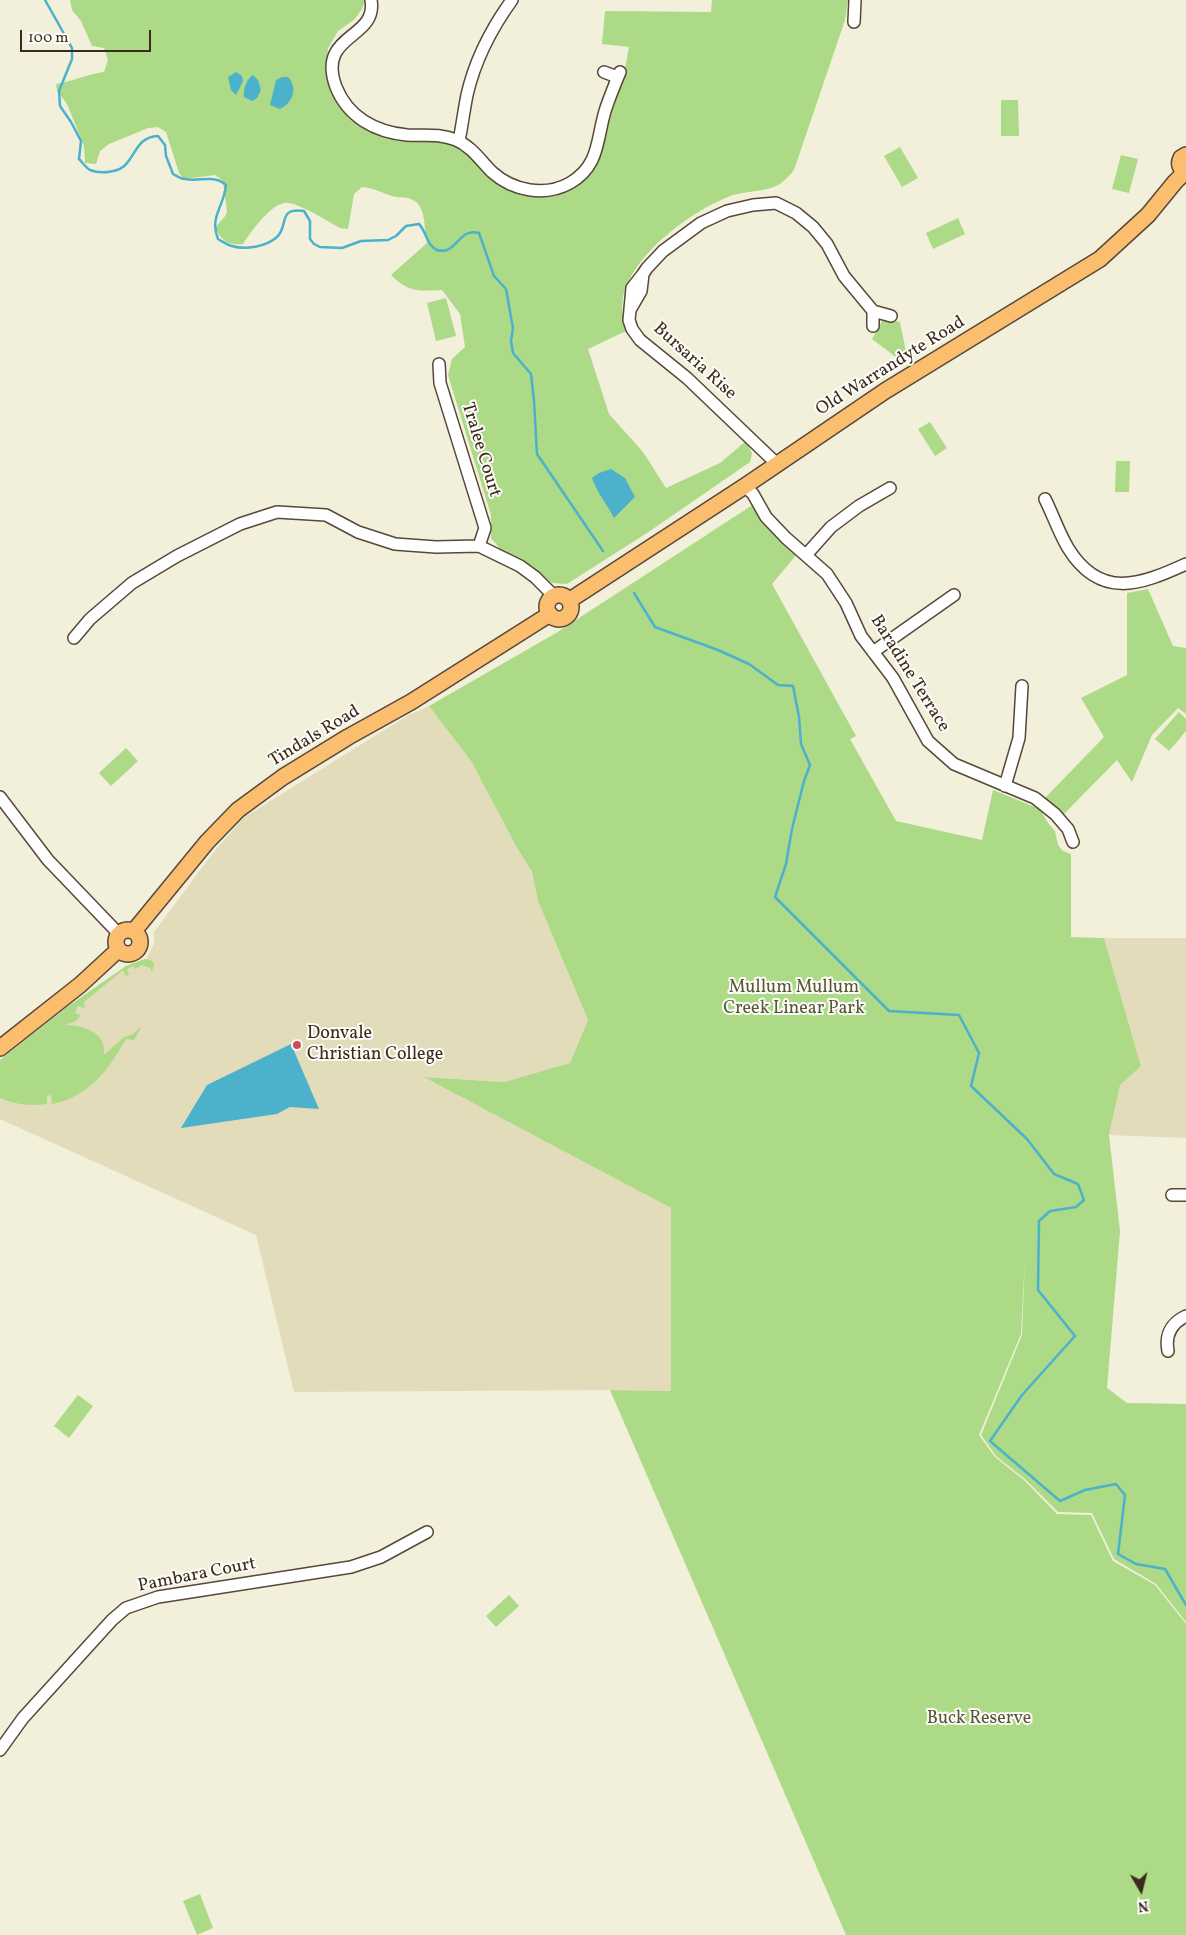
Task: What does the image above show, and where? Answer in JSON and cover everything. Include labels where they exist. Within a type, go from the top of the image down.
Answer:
[{"type":"main road","name":"Old Warrandyte Road","points":[[570,600],[746,486],[885,392],[1100,260],[1148,215],[1182,169]]},
{"type":"main road","points":[[554,596],[565,596],[570,600],[572,607],[566,617],[556,618],[550,614],[547,604],[554,596]]},
{"type":"main road","name":"Tindals Road","points":[[134,931],[207,842],[238,810],[283,777],[348,737],[411,702],[550,614]]},
{"type":"main road","points":[[126,929],[134,931],[140,938],[137,950],[130,954],[118,950],[115,943],[118,933],[126,929]]},
{"type":"main road","points":[[0,1048],[80,985],[118,950]]},
{"type":"street","points":[[371,0],[369,21],[344,41],[337,50],[334,60],[335,84],[344,104],[364,122],[377,128],[409,135],[443,135],[459,141],[494,173],[514,186],[537,191],[560,188],[581,176],[588,168],[594,157],[606,108],[618,76],[604,72]]},
{"type":"street","points":[[459,141],[467,95],[480,54],[512,0]]},
{"type":"street","points":[[854,0],[854,22]]},
{"type":"street","name":"Bursaria Rise","points":[[777,464],[687,378],[640,340],[632,329],[629,320],[630,310],[641,291],[643,274],[663,251],[701,223],[726,211],[753,205],[776,203],[796,213],[813,227],[827,244],[844,276],[873,310]]},
{"type":"street","points":[[873,326],[873,310],[891,316]]},
{"type":"street","name":"Tralee Court","points":[[439,364],[440,383],[485,528],[479,546]]},
{"type":"street","name":"Baradine Terrace","points":[[746,486],[753,494],[766,517],[786,538],[827,574],[846,603],[861,636],[893,678],[928,741],[954,764],[1034,798],[1055,814],[1068,829],[1073,842]]},
{"type":"street","points":[[806,554],[831,526],[859,506],[890,488]]},
{"type":"street","points":[[1045,499],[1068,548],[1085,569],[1097,578],[1116,584],[1138,583],[1156,578],[1186,564]]},
{"type":"street","points":[[74,638],[90,619],[132,583],[177,556],[240,524],[277,512],[326,515],[358,532],[395,544],[436,548],[479,546],[520,566],[535,577],[554,596]]},
{"type":"street","points":[[873,652],[954,595]]},
{"type":"street","points":[[1005,786],[1019,738],[1022,686]]},
{"type":"street","points":[[0,797],[48,860],[118,933]]},
{"type":"street","points":[[1172,1195],[1186,1195]]},
{"type":"street","points":[[1168,1352],[1166,1342],[1170,1330],[1178,1320],[1186,1316]]},
{"type":"street","name":"Pambara Court","points":[[0,1750],[23,1718],[112,1620],[126,1608],[158,1597],[351,1567],[381,1557],[427,1532]]},
{"type":"shaded area","name":"Donvale Christian College","points":[[429,706],[471,761],[516,846],[532,872],[538,901],[588,1020],[570,1063],[504,1082],[426,1077],[671,1208],[671,1391],[294,1392],[256,1235],[0,1119],[0,1060],[34,1031],[124,969],[144,964],[154,944],[154,932],[213,853],[243,818],[407,716]]},
{"type":"shaded area","points":[[1104,938],[1186,938],[1186,1138],[1109,1135],[1120,1084],[1141,1066]]},
{"type":"green space","points":[[70,0],[365,0],[362,9],[355,19],[338,31],[328,48],[326,67],[334,96],[349,119],[375,133],[432,138],[453,143],[471,157],[485,172],[554,195],[572,189],[595,168],[623,79],[629,47],[602,44],[605,11],[711,12],[712,0],[848,0],[845,20],[794,170],[780,184],[774,187],[741,193],[713,204],[665,236],[638,265],[629,281],[622,301],[626,331],[588,349],[609,414],[643,452],[666,488],[720,463],[746,441],[752,453],[750,462],[650,531],[567,584],[552,583],[530,565],[501,550],[491,538],[491,515],[448,375],[452,359],[465,347],[460,314],[442,290],[415,290],[403,285],[391,275],[427,243],[424,217],[419,205],[408,198],[394,197],[374,189],[362,187],[354,194],[348,229],[340,228],[296,205],[284,203],[278,205],[267,214],[243,244],[233,244],[224,240],[215,229],[227,212],[223,181],[215,175],[184,179],[179,173],[166,132],[158,127],[148,128],[109,144],[100,151],[96,164],[85,163],[84,146],[67,104],[57,91],[56,84],[104,72],[108,60],[104,48],[92,46],[81,21],[72,10]]},
{"type":"green space","points":[[1001,100],[1018,100],[1019,136],[1001,136]]},
{"type":"green space","points":[[900,147],[918,178],[902,187],[884,156]]},
{"type":"green space","points":[[1121,155],[1138,159],[1129,193],[1112,189]]},
{"type":"green space","points":[[958,218],[965,234],[933,249],[926,233]]},
{"type":"green space","points":[[446,298],[456,336],[436,341],[427,303]]},
{"type":"green space","points":[[892,320],[900,322],[906,352],[897,358],[872,339],[882,321]]},
{"type":"green space","points":[[930,422],[947,448],[935,456],[918,429]]},
{"type":"green space","points":[[1116,461],[1130,461],[1129,492],[1115,492]]},
{"type":"green space","points":[[754,504],[798,553],[772,584],[856,736],[850,739],[896,821],[982,840],[993,790],[1040,809],[1055,831],[1058,845],[1063,851],[1071,854],[1071,937],[1104,938],[1141,1066],[1120,1085],[1109,1135],[1120,1231],[1107,1388],[1127,1403],[1186,1404],[1186,1622],[1156,1584],[1114,1559],[1092,1513],[1058,1512],[1026,1480],[996,1456],[981,1435],[1022,1335],[1025,1257],[1021,1334],[979,1435],[995,1457],[1025,1481],[1057,1514],[1091,1515],[1113,1561],[1155,1585],[1186,1624],[1186,1935],[846,1935],[610,1390],[671,1391],[671,1208],[424,1077],[504,1082],[570,1063],[588,1020],[538,901],[532,872],[516,846],[471,761],[429,706],[556,633]]},
{"type":"green space","points":[[1148,589],[1173,646],[1186,648],[1186,714],[1178,708],[1152,735],[1132,782],[1117,760],[1063,815],[1044,799],[1104,737],[1081,698],[1127,675],[1127,593]]},
{"type":"green space","points":[[1179,712],[1186,719],[1186,731],[1169,751],[1155,739]]},
{"type":"green space","points":[[126,748],[138,761],[111,786],[99,773]]},
{"type":"green space","points":[[145,959],[151,960],[154,964],[152,972],[150,968],[142,965],[135,969],[134,966],[127,969],[129,975],[126,976],[123,970],[84,1002],[85,1008],[78,1006],[75,1013],[81,1015],[76,1021],[65,1025],[86,1028],[98,1035],[104,1047],[104,1055],[124,1037],[133,1034],[142,1026],[134,1040],[126,1039],[105,1071],[96,1080],[77,1095],[52,1104],[51,1095],[47,1096],[47,1104],[41,1105],[17,1104],[0,1098],[0,1060],[67,1007],[126,966]]},
{"type":"green space","points":[[78,1395],[93,1406],[69,1438],[54,1426]]},
{"type":"green space","points":[[509,1595],[519,1606],[496,1627],[486,1616]]},
{"type":"green space","points":[[200,1894],[213,1928],[197,1935],[183,1901]]},
{"type":"water","points":[[236,72],[242,76],[243,81],[236,95],[231,90],[228,77]]},
{"type":"water","points":[[253,75],[258,80],[261,90],[257,98],[252,101],[244,97],[244,94],[247,82]]},
{"type":"water","points":[[288,77],[291,81],[293,95],[288,103],[280,109],[270,105],[276,80]]},
{"type":"water","points":[[611,469],[625,478],[635,497],[614,518],[592,478],[599,473]]},
{"type":"water","points":[[291,1044],[319,1109],[290,1107],[277,1114],[181,1128],[207,1085]]},
{"type":"waterway","points":[[45,0],[72,48],[72,59],[59,91],[60,106],[81,141],[79,159],[90,170],[99,172],[115,171],[127,163],[142,142],[158,136],[165,145],[166,156],[173,174],[191,180],[216,180],[226,185],[215,224],[218,239],[226,244],[243,248],[267,243],[280,233],[287,215],[290,212],[296,211],[304,211],[310,221],[310,239],[320,247],[342,248],[361,241],[388,240],[396,236],[406,226],[419,224],[431,245],[437,250],[444,251],[454,246],[466,234],[472,232],[479,233],[494,276],[506,289],[513,328],[511,341],[513,353],[531,374],[537,454],[603,551]]},
{"type":"waterway","points":[[634,593],[655,627],[718,650],[749,664],[778,685],[793,686],[799,717],[801,744],[810,765],[792,829],[786,864],[775,897],[889,1011],[959,1015],[979,1053],[971,1086],[1027,1139],[1054,1174],[1078,1184],[1084,1200],[1076,1207],[1050,1211],[1039,1221],[1038,1290],[1075,1336],[1022,1395],[990,1441],[1060,1501],[1085,1490],[1116,1484],[1125,1495],[1118,1554],[1136,1564],[1165,1569],[1186,1605]]},
{"type":"place","name":"Donvale Christian College","points":[[297,1045]]},
{"type":"park label","name":"Mullum Mullum Creek Linear Park","points":[[794,1000]]},
{"type":"park label","name":"Buck Reserve","points":[[979,1720]]}]
